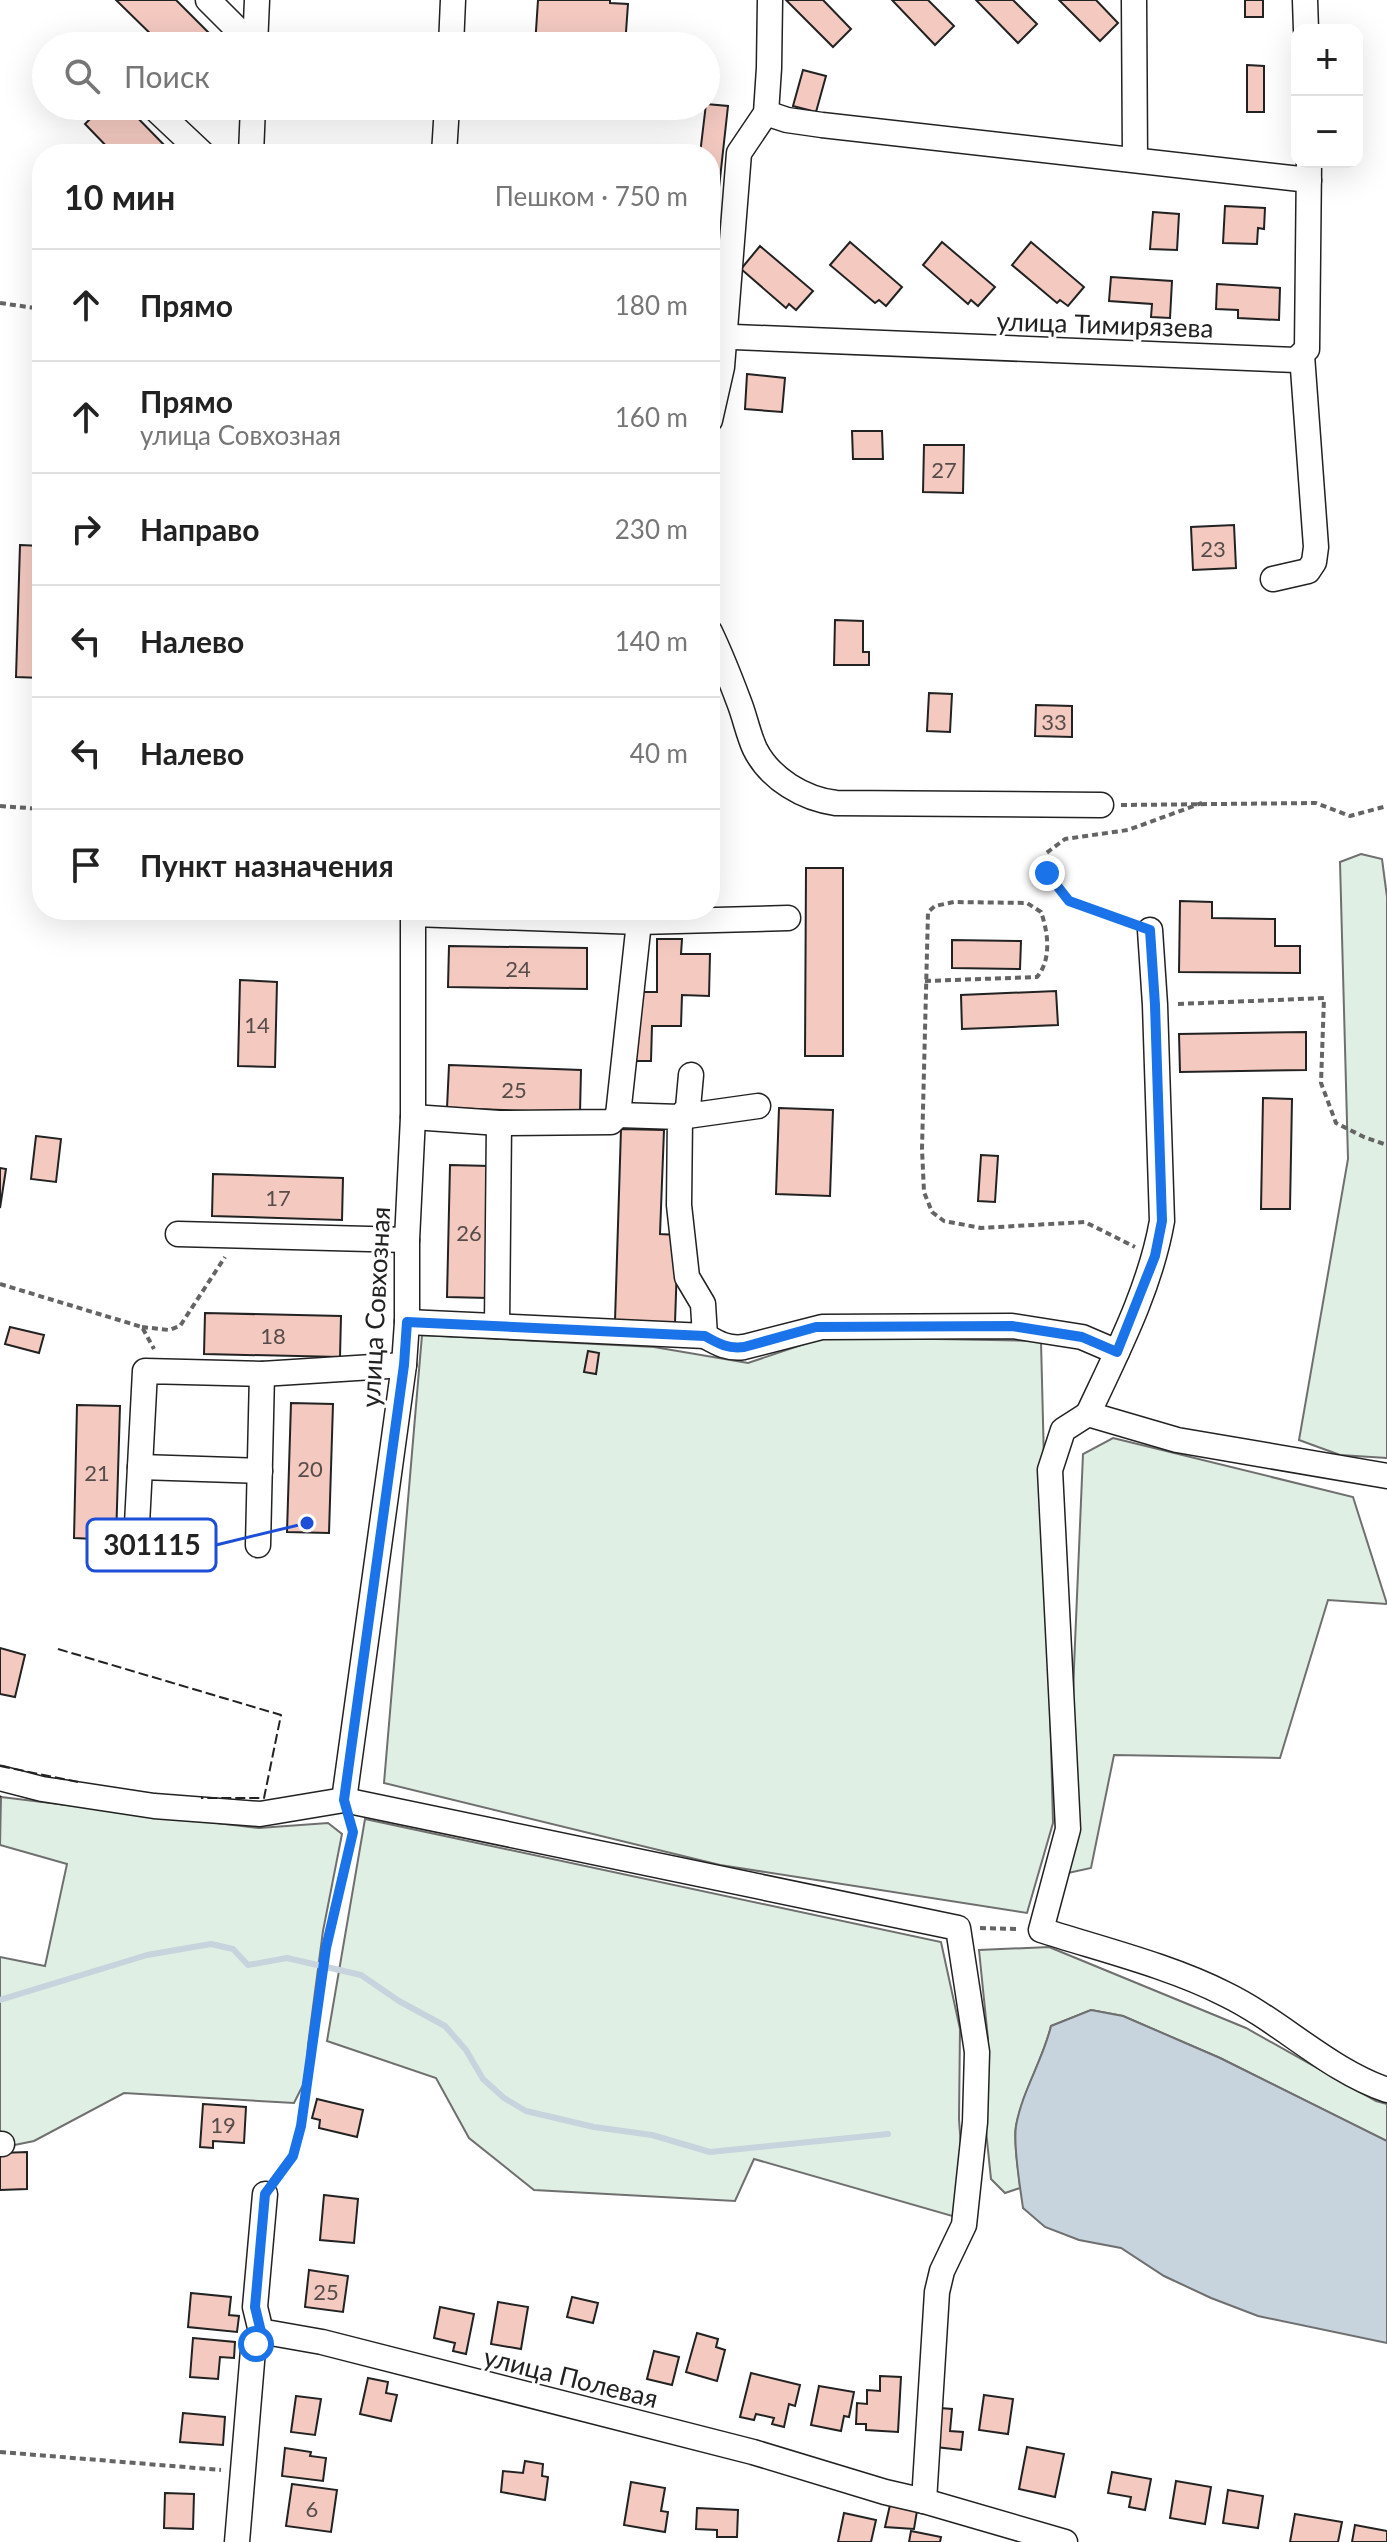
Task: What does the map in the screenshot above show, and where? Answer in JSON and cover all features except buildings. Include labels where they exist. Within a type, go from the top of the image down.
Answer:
[{"type":"street","points":[[208,0],[240,32]]},
{"type":"street","points":[[255,32],[257,0]]},
{"type":"street","points":[[452,32],[453,0]]},
{"type":"street","points":[[720,311],[739,153],[766,113],[770,0]]},
{"type":"street","points":[[1134,0],[1135,159]]},
{"type":"street","points":[[1305,0],[1306,24]]},
{"type":"street","points":[[766,113],[787,120],[822,125],[1135,159],[1309,171],[1307,349],[1302,355],[1316,547],[1314,562],[1308,571],[1273,579]]},
{"type":"street","points":[[167,120],[192,144]]},
{"type":"street","points":[[251,144],[252,120]]},
{"type":"street","points":[[445,144],[446,120]]},
{"type":"street","name":"улица Тимирязева","points":[[720,336],[1293,360],[1302,355]]},
{"type":"street","points":[[720,654],[756,752],[767,767],[789,786],[821,801],[1101,805]]},
{"type":"street","points":[[720,917],[788,918]]},
{"type":"street","name":"улица Совхозная","points":[[344,1800],[404,1365],[413,1117],[413,920]]},
{"type":"street","points":[[413,1117],[499,1123],[611,1122],[618,1115],[638,920]]},
{"type":"street","points":[[1150,930],[1162,1221],[1155,1256],[1117,1352],[1088,1414],[1063,1430],[1050,1470],[1068,1829],[1041,1930],[1180,1975],[1225,1994],[1267,2017],[1351,2074],[1387,2090]]},
{"type":"street","points":[[691,1075],[688,1108],[680,1117],[679,1205],[687,1277],[703,1304],[705,1336]]},
{"type":"street","points":[[618,1115],[680,1117],[758,1106]]},
{"type":"street","points":[[497,1326],[499,1123]]},
{"type":"street","points":[[178,1234],[407,1240]]},
{"type":"street","points":[[407,1322],[705,1336],[732,1348],[816,1327],[1012,1326],[1082,1337],[1117,1352]]},
{"type":"street","points":[[137,1524],[145,1371],[262,1374],[404,1365]]},
{"type":"street","points":[[258,1545],[262,1374]]},
{"type":"street","points":[[1088,1414],[1177,1440],[1387,1476]]},
{"type":"street","points":[[140,1467],[260,1471]]},
{"type":"street","points":[[0,1778],[42,1789],[154,1806],[260,1814],[344,1800],[958,1928],[977,2052],[975,2122],[964,2225],[942,2271],[937,2292],[924,2501]]},
{"type":"street","points":[[237,2542],[253,2350],[262,2336],[255,2307],[265,2194]]},
{"type":"street","name":"улица Полевая","points":[[262,2336],[286,2334],[322,2342],[753,2452],[1065,2542]]},
{"type":"path","points":[[0,303],[32,308]]},
{"type":"path","points":[[1150,930],[1069,901],[1047,873],[1045,854],[1065,839],[1128,830],[1202,803]]},
{"type":"path","points":[[1101,805],[1316,803],[1350,816],[1387,806]]},
{"type":"path","points":[[0,806],[32,808]]},
{"type":"path","points":[[925,981],[1037,977],[1042,971],[1047,947],[1041,912],[1027,903],[954,902],[935,906],[927,916],[925,981],[923,1163],[924,1192],[932,1212],[944,1221],[981,1228],[1085,1222],[1155,1256]]},
{"type":"path","points":[[1155,1005],[1324,998],[1321,1083],[1336,1123],[1387,1145]]},
{"type":"path","points":[[0,1284],[142,1327],[169,1330],[180,1326],[240,1234]]},
{"type":"path","points":[[142,1327],[167,1371]]},
{"type":"path","points":[[265,2194],[293,2156],[301,2126],[326,1948],[353,1832],[344,1800]]},
{"type":"path","points":[[958,1928],[1041,1930]]},
{"type":"path","points":[[0,2452],[243,2472]]},
{"type":"green space","points":[[1361,854],[1382,859],[1387,897],[1387,1458],[1340,1455],[1299,1440],[1348,1159],[1340,862]]},
{"type":"green space","points":[[422,1335],[654,1347],[748,1363],[825,1337],[1041,1341],[1053,1823],[1027,1913],[720,1865],[384,1783]]},
{"type":"green space","points":[[1113,1438],[1353,1497],[1387,1604],[1328,1600],[1280,1758],[1114,1755],[1091,1868],[1068,1873],[1083,1454]]},
{"type":"green space","points":[[1,1797],[259,1828],[328,1823],[342,1834],[323,1931],[306,2079],[294,2103],[124,2093],[34,2141],[0,2148],[0,1957],[45,1966],[67,1864],[0,1845]]},
{"type":"green space","points":[[365,1819],[941,1942],[960,2029],[959,2119],[966,2220],[754,2159],[735,2201],[534,2190],[469,2138],[436,2078],[327,2041]]},
{"type":"green space","points":[[1049,1947],[1246,2028],[1376,2101],[1387,2104],[1387,2141],[1220,2058],[1123,2016],[1091,2010],[1051,2026],[1016,2126],[1020,2188],[1005,2193],[991,2179],[984,2111],[988,2039],[979,1950]]},
{"type":"shaded area","points":[[1091,2010],[1123,2016],[1220,2058],[1387,2141],[1387,2343],[1258,2316],[1164,2276],[1121,2248],[1079,2240],[1045,2227],[1023,2208],[1015,2134],[1023,2100],[1051,2026]]},
{"type":"waterway","points":[[0,2000],[147,1955],[211,1944],[233,1949],[248,1965],[287,1958],[361,1975],[399,2001],[445,2026],[466,2050],[483,2079],[504,2098],[526,2111],[594,2127],[652,2135],[710,2152],[888,2134]]},
{"type":"fence","points":[[58,1649],[281,1715],[264,1798],[201,1798]]},
{"type":"fence","points":[[0,1766],[78,1782]]},
{"type":"place","name":"301115","points":[[307,1523]]},
{"type":"route","points":[[256,2344],[262,2336],[255,2307],[265,2194],[293,2156],[301,2126],[326,1948],[353,1832],[344,1800],[404,1365],[407,1322],[705,1336],[732,1348],[816,1327],[1012,1326],[1082,1337],[1117,1352],[1155,1256],[1162,1221],[1150,930],[1069,901],[1047,873]]}]
